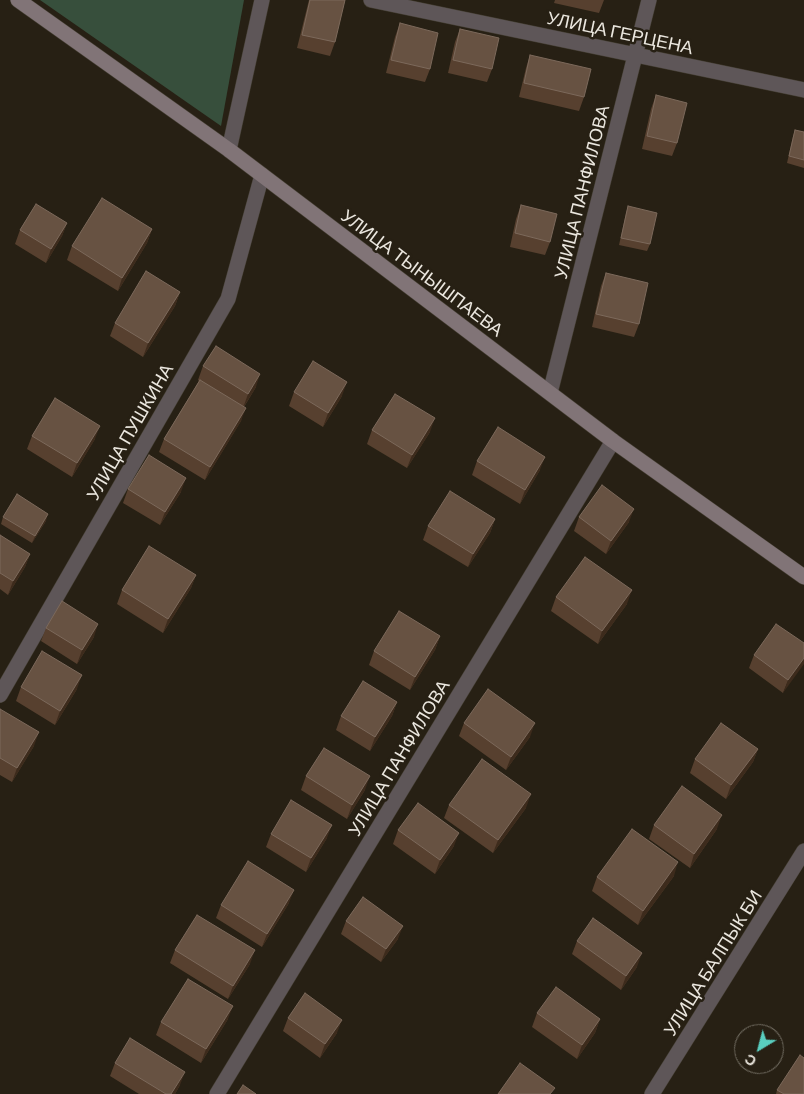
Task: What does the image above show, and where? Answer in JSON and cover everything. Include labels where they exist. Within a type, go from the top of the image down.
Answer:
[{"type":"street","name":"УЛИЦА ТЫНЫШПАЕВА","points":[[18,0],[229,150],[614,441],[804,577]]},
{"type":"street","points":[[229,150],[262,0]]},
{"type":"street","name":"УЛИЦА ГЕРЦЕНА","points":[[370,0],[804,90]]},
{"type":"street","name":"УЛИЦА ПАНФИЛОВА","points":[[550,393],[649,0]]},
{"type":"street","name":"УЛИЦА ПУШКИНА","points":[[0,696],[228,299],[262,175]]},
{"type":"street","name":"УЛИЦА ПАНФИЛОВА","points":[[217,1094],[614,441]]},
{"type":"street","name":"УЛИЦА БАЛПЫК БИ","points":[[652,1094],[804,851]]},
{"type":"green space","points":[[40,0],[244,0],[221,126]]},
{"type":"building","points":[[310,0],[345,0],[335,42],[302,35]]},
{"type":"building","points":[[400,23],[438,33],[430,69],[391,60]]},
{"type":"building","points":[[460,29],[499,38],[492,69],[453,60]]},
{"type":"building","points":[[530,55],[591,69],[584,97],[524,83]]},
{"type":"building","points":[[656,95],[687,103],[677,143],[647,136]]},
{"type":"building","points":[[795,130],[804,132],[804,160],[789,156]]},
{"type":"building","points":[[102,198],[152,229],[122,278],[72,246]]},
{"type":"building","points":[[36,204],[67,223],[51,249],[20,230]]},
{"type":"building","points":[[521,205],[557,214],[550,242],[515,233]]},
{"type":"building","points":[[628,206],[657,213],[650,244],[621,238]]},
{"type":"building","points":[[146,271],[180,292],[148,343],[115,323]]},
{"type":"building","points":[[606,273],[648,283],[639,324],[596,314]]},
{"type":"building","points":[[216,346],[260,374],[248,394],[203,366]]},
{"type":"building","points":[[313,361],[347,382],[328,413],[294,392]]},
{"type":"building","points":[[200,380],[246,408],[210,467],[164,439]]},
{"type":"building","points":[[395,394],[435,418],[412,455],[372,430]]},
{"type":"building","points":[[55,398],[100,426],[77,463],[32,436]]},
{"type":"building","points":[[498,427],[545,457],[525,490],[477,461]]},
{"type":"building","points":[[149,455],[186,478],[165,512],[128,489]]},
{"type":"building","points":[[602,485],[634,509],[611,541],[579,517]]},
{"type":"building","points":[[450,491],[495,519],[473,554],[428,526]]},
{"type":"building","points":[[17,494],[48,514],[35,536],[3,517]]},
{"type":"building","points":[[0,535],[30,554],[13,581],[0,573]]},
{"type":"building","points":[[149,546],[196,575],[168,619],[122,590]]},
{"type":"building","points":[[585,557],[632,590],[602,631],[556,597]]},
{"type":"building","points":[[62,601],[98,624],[82,650],[46,628]]},
{"type":"building","points":[[399,611],[440,636],[415,677],[374,651]]},
{"type":"building","points":[[776,624],[804,643],[804,658],[788,680],[754,655]]},
{"type":"building","points":[[42,651],[82,675],[60,711],[21,687]]},
{"type":"building","points":[[363,681],[397,702],[375,737],[341,716]]},
{"type":"building","points":[[488,689],[535,723],[511,757],[464,723]]},
{"type":"building","points":[[0,709],[39,732],[17,768],[0,758]]},
{"type":"building","points":[[721,723],[758,749],[731,785],[695,759]]},
{"type":"building","points":[[324,748],[370,776],[352,805],[306,776]]},
{"type":"building","points":[[482,759],[531,794],[498,840],[449,805]]},
{"type":"building","points":[[682,786],[722,815],[694,854],[654,825]]},
{"type":"building","points":[[291,800],[332,825],[311,858],[271,834]]},
{"type":"building","points":[[418,803],[459,833],[440,860],[398,830]]},
{"type":"building","points":[[632,829],[678,862],[643,911],[597,877]]},
{"type":"building","points":[[248,861],[294,890],[267,934],[221,905]]},
{"type":"building","points":[[363,897],[403,926],[386,949],[346,921]]},
{"type":"building","points":[[197,915],[255,950],[233,986],[175,950]]},
{"type":"building","points":[[593,918],[642,953],[626,976],[577,941]]},
{"type":"building","points":[[188,979],[233,1006],[206,1049],[161,1022]]},
{"type":"building","points":[[556,987],[600,1019],[582,1045],[537,1013]]},
{"type":"building","points":[[305,993],[342,1020],[325,1044],[288,1018]]},
{"type":"building","points":[[130,1038],[185,1072],[171,1094],[166,1094],[115,1063]]},
{"type":"building","points":[[800,1055],[804,1058],[804,1094],[784,1094],[777,1090]]},
{"type":"building","points":[[520,1063],[555,1088],[550,1094],[498,1094]]},
{"type":"building","points":[[243,1085],[256,1094],[237,1094]]}]
